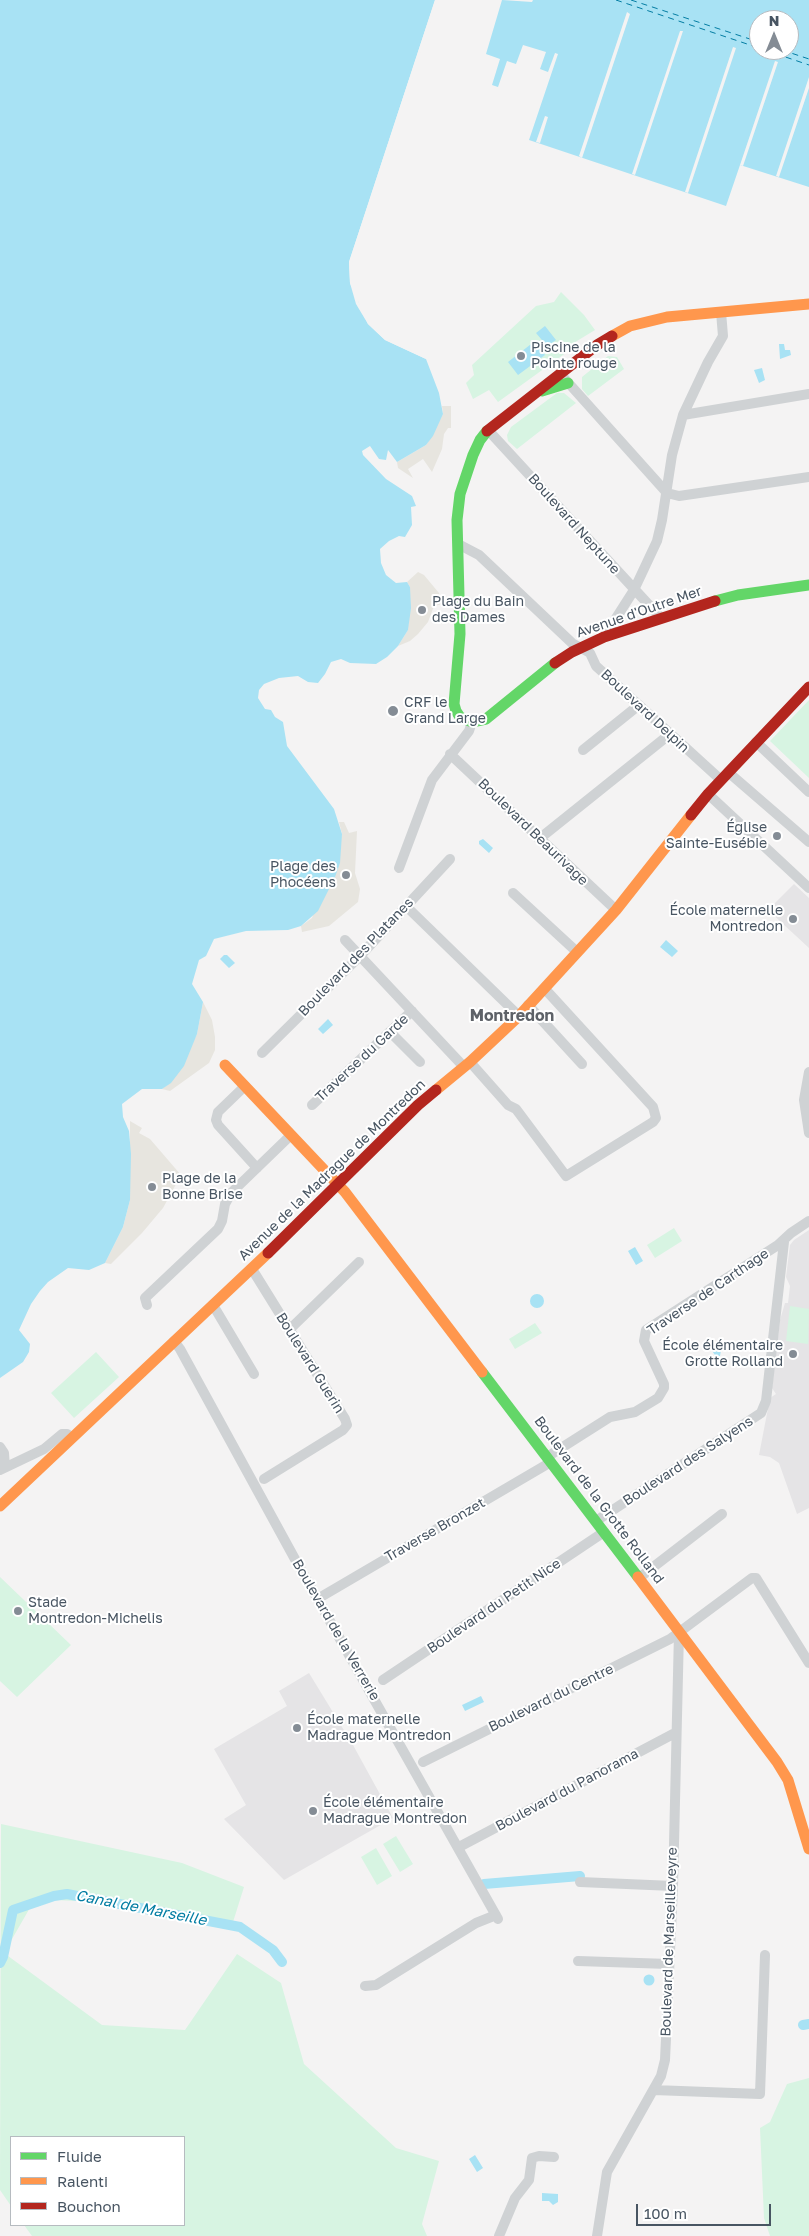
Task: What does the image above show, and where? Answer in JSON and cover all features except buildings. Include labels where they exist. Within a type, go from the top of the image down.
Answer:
[{"type":"street","points":[[399,868],[432,780],[469,731],[472,722],[460,717],[454,704],[460,634],[457,520],[462,485],[480,440],[488,430],[560,374],[611,336],[630,326],[667,317],[809,304]]},
{"type":"street","points":[[604,637],[634,590],[657,541],[667,493],[672,455],[683,415],[708,362],[724,336],[721,312]]},
{"type":"street","points":[[560,374],[667,493],[678,496],[809,476]]},
{"type":"street","points":[[538,392],[568,383]]},
{"type":"street","points":[[683,415],[809,394]]},
{"type":"street","name":"Boulevard Neptune","points":[[488,430],[660,617]]},
{"type":"street","name":"Boulevard Delpin","points":[[458,544],[469,548],[479,555],[572,643],[590,653],[596,666],[670,734],[809,842]]},
{"type":"street","name":"Avenue d'Outre Mer","points":[[472,722],[486,719],[552,665],[580,648],[604,637],[660,617],[738,595],[809,585]]},
{"type":"street","name":"Avenue de la Madrague de Montredon","points":[[0,1506],[252,1269],[418,1105],[467,1065],[528,1006],[616,910],[708,794],[809,687]]},
{"type":"street","points":[[583,750],[638,705]]},
{"type":"street","points":[[539,839],[670,734]]},
{"type":"street","points":[[756,742],[809,792]]},
{"type":"street","name":"Boulevard Beaurivage","points":[[450,754],[616,910]]},
{"type":"street","points":[[708,794],[809,888]]},
{"type":"street","name":"Boulevard des Platanes","points":[[262,1053],[360,956],[450,859]]},
{"type":"street","points":[[513,893],[577,952]]},
{"type":"street","points":[[410,910],[518,1016]]},
{"type":"street","points":[[345,940],[412,1011],[508,1105],[516,1109],[566,1176],[653,1122],[656,1118],[653,1107],[545,988]]},
{"type":"street","points":[[528,1006],[582,1064]]},
{"type":"street","name":"Traverse du Garde","points":[[312,1105],[412,1011]]},
{"type":"street","points":[[390,1032],[420,1062]]},
{"type":"street","name":"Boulevard de la Grotte Rolland","points":[[225,1065],[338,1185],[639,1578],[788,1780],[809,1849]]},
{"type":"street","points":[[809,1072],[804,1100],[809,1133]]},
{"type":"street","points":[[245,1086],[218,1112],[216,1120],[218,1125],[257,1168]]},
{"type":"street","points":[[147,1305],[145,1298],[218,1229],[225,1204],[231,1193],[291,1135]]},
{"type":"street","name":"Traverse de Carthage","points":[[549,1459],[610,1417],[635,1412],[658,1398],[664,1388],[664,1384],[644,1341],[646,1330],[784,1242],[791,1232],[809,1221]]},
{"type":"street","name":"Boulevard des Salyens","points":[[596,1521],[760,1413],[766,1401],[784,1242]]},
{"type":"street","points":[[289,1330],[359,1262]]},
{"type":"street","name":"Boulevard Guerin","points":[[252,1269],[345,1419],[347,1426],[264,1479]]},
{"type":"street","points":[[213,1305],[254,1374]]},
{"type":"street","name":"Boulevard de la Verrerie","points":[[174,1341],[497,1917],[476,1923],[419,1956],[414,1962],[376,1985],[366,1986]]},
{"type":"street","points":[[2,1468],[44,1450],[62,1434],[67,1434],[72,1438]]},
{"type":"street","points":[[0,1447],[4,1453],[2,1468]]},
{"type":"street","name":"Traverse Bronzet","points":[[319,1598],[549,1459]]},
{"type":"street","points":[[639,1578],[722,1514]]},
{"type":"street","name":"Boulevard du Petit Nice","points":[[383,1680],[604,1532]]},
{"type":"street","name":"Boulevard du Centre","points":[[423,1762],[670,1639],[747,1580],[756,1578],[809,1663]]},
{"type":"street","name":"Boulevard de Marseilleveyre","points":[[597,2236],[607,2172],[662,2076],[665,2060],[673,1886],[675,1734],[679,1632]]},
{"type":"street","name":"Boulevard du Panorama","points":[[459,1847],[675,1734]]},
{"type":"street","points":[[580,1882],[673,1886]]},
{"type":"street","points":[[654,2090],[760,2094],[765,1955]]},
{"type":"street","points":[[578,1961],[669,1964]]},
{"type":"street","points":[[499,2236],[515,2198],[529,2180],[532,2158],[539,2156],[554,2157]]},
{"type":"shaded area","name":"École maternelle Montredon","points":[[794,884],[809,898],[809,948],[768,910]]},
{"type":"shaded area","points":[[809,1230],[809,1508],[797,1514],[779,1463],[770,1457],[759,1455],[770,1398],[776,1394],[772,1388],[780,1320],[785,1303],[788,1303],[790,1286],[786,1277],[790,1245]]},
{"type":"shaded area","points":[[309,1673],[353,1745],[393,1818],[284,1880],[224,1819],[246,1805],[214,1749],[287,1706],[279,1691]]},
{"type":"green space","name":"Piscine de la Pointe rouge","points":[[561,292],[584,315],[595,330],[572,344],[574,347],[498,402],[489,390],[473,399],[466,383],[474,375],[472,365],[536,306],[554,302]]},
{"type":"green space","points":[[608,356],[617,357],[624,369],[588,396],[582,389],[582,377]]},
{"type":"green space","points":[[557,393],[564,393],[576,403],[517,449],[508,441],[507,435],[511,427]]},
{"type":"green space","points":[[809,700],[809,778],[770,741]]},
{"type":"green space","points":[[674,1228],[682,1241],[655,1258],[647,1245]]},
{"type":"green space","points":[[790,1306],[809,1309],[808,1344],[786,1341]]},
{"type":"green space","points":[[535,1323],[542,1333],[515,1349],[509,1339]]},
{"type":"green space","points":[[96,1352],[119,1377],[74,1418],[51,1393]]},
{"type":"green space","name":"Stade Montredon-Michelis","points":[[0,1577],[71,1645],[17,1697],[0,1681]]},
{"type":"green space","points":[[1,1824],[182,1863],[244,1887],[233,1922],[136,1904],[35,1899],[4,1953],[102,2025],[185,2030],[237,1954],[281,1983],[304,2064],[396,2148],[439,2161],[422,2224],[427,2236],[32,2236],[25,2226],[185,2226],[185,2136],[10,2136],[10,2205],[0,2190]]},
{"type":"green space","points":[[396,1836],[413,1864],[400,1872],[383,1844]]},
{"type":"green space","points":[[376,1848],[392,1876],[377,1885],[361,1857]]},
{"type":"green space","points":[[809,2078],[809,2236],[770,2236],[764,2218],[760,2128],[770,2122],[787,2084]]},
{"type":"sand","points":[[442,406],[451,406],[451,428],[448,428],[444,434],[442,449],[432,472],[423,459],[408,469],[413,478],[398,468],[397,462],[426,445],[443,414]]},
{"type":"sand","name":"Plage du Bain des Dames","points":[[418,572],[424,575],[439,593],[443,604],[434,606],[428,622],[418,634],[410,641],[398,646],[408,630],[410,587],[407,582]]},
{"type":"sand","name":"Plage des Phocéens","points":[[339,822],[344,822],[349,833],[357,831],[355,873],[360,889],[358,902],[329,926],[302,932],[301,926],[312,918],[342,834]]},
{"type":"sand","points":[[203,1002],[212,1020],[215,1037],[215,1050],[209,1063],[170,1091],[162,1089],[171,1082],[197,1034]]},
{"type":"sand","name":"Plage de la Bonne Brise","points":[[130,1121],[142,1128],[139,1133],[150,1139],[181,1175],[163,1208],[142,1233],[111,1264],[105,1263],[123,1227],[130,1200]]},
{"type":"water","points":[[0,0],[435,0],[349,262],[350,283],[368,324],[385,340],[426,359],[439,393],[443,414],[433,436],[426,445],[397,462],[388,450],[386,460],[379,459],[370,446],[362,451],[363,455],[386,479],[412,496],[416,506],[411,507],[412,525],[405,537],[399,536],[389,541],[380,549],[381,563],[386,575],[396,583],[407,582],[410,587],[411,608],[408,630],[398,646],[387,657],[376,664],[350,663],[341,659],[331,662],[318,683],[308,682],[298,676],[279,678],[264,684],[259,690],[258,698],[265,709],[271,710],[275,717],[283,722],[287,746],[334,809],[342,834],[340,863],[335,877],[318,911],[301,926],[288,930],[246,931],[214,939],[206,956],[199,960],[192,984],[203,1002],[197,1034],[184,1066],[171,1083],[162,1089],[142,1089],[122,1104],[123,1117],[129,1131],[131,1154],[130,1200],[123,1227],[105,1263],[89,1270],[68,1268],[48,1282],[40,1291],[31,1304],[19,1330],[30,1344],[29,1352],[23,1362],[0,1378]]},
{"type":"water","points":[[502,0],[532,2],[533,0],[809,0],[809,187],[740,165],[726,206],[529,140],[558,54],[555,53],[548,72],[540,69],[546,52],[523,45],[516,64],[507,61],[498,87],[492,85],[500,59],[486,54]]},
{"type":"water","points":[[545,326],[556,340],[547,346],[536,333]]},
{"type":"water","points":[[535,341],[545,355],[518,375],[508,362]]},
{"type":"water","points":[[779,344],[784,344],[785,350],[790,350],[791,355],[780,359]]},
{"type":"water","points":[[762,368],[765,380],[759,383],[754,370]]},
{"type":"water","points":[[483,839],[493,848],[489,853],[479,844],[479,841]]},
{"type":"water","points":[[666,940],[678,951],[672,957],[660,947]]},
{"type":"water","points":[[227,955],[235,963],[229,968],[220,959]]},
{"type":"water","points":[[328,1019],[333,1025],[323,1034],[318,1029]]},
{"type":"water","points":[[635,1247],[643,1261],[636,1265],[628,1251]]},
{"type":"water","points":[[537,1294],[542,1296],[544,1301],[542,1306],[537,1308],[532,1306],[530,1301],[532,1296]]},
{"type":"water","points":[[714,1341],[721,1350],[720,1356],[717,1358],[708,1345]]},
{"type":"water","points":[[481,1696],[484,1702],[465,1711],[462,1705]]},
{"type":"water","points":[[649,1974],[655,1980],[649,1986],[643,1980]]},
{"type":"water","points":[[475,2155],[483,2168],[477,2172],[469,2159]]},
{"type":"water","points":[[542,2193],[558,2194],[558,2202],[553,2205],[549,2201],[542,2201]]},
{"type":"pier","points":[[435,0],[438,0],[352,262],[353,283],[359,303],[370,322],[386,338],[428,358],[426,359],[385,340],[368,324],[356,304],[350,283],[349,262]]},
{"type":"pier","points":[[627,12],[630,14],[582,158],[579,156]]},
{"type":"pier","points":[[680,31],[683,31],[635,175],[632,174]]},
{"type":"pier","points":[[733,47],[736,48],[688,193],[685,192]]},
{"type":"pier","points":[[775,61],[778,62],[743,166],[740,165]]},
{"type":"pier","points":[[809,77],[809,88],[779,177],[776,176]]},
{"type":"pier","points":[[545,116],[548,117],[540,143],[536,142]]},
{"type":"waterway","name":"Canal de Marseille","points":[[484,1884],[580,1876]]},
{"type":"waterway","name":"Canal de Marseille","points":[[0,1963],[13,1910],[54,1896],[67,1894],[240,1927],[273,1950],[282,1962]]},
{"type":"waterway","name":"Canal de Marseille","points":[[803,2025],[809,2024]]},
{"type":"ferry route","points":[[616,0],[749,45]]},
{"type":"ferry route","points":[[631,0],[749,39]]},
{"type":"ferry route","points":[[799,56],[809,59]]},
{"type":"ferry route","points":[[794,60],[809,65]]},
{"type":"traffic: fast","points":[[542,391],[568,383]]},
{"type":"traffic: fast","points":[[487,431],[480,440],[473,455],[460,494],[457,520],[460,634],[454,704],[456,711],[460,717],[472,722],[486,719],[555,663]]},
{"type":"traffic: fast","points":[[715,601],[738,595],[809,585]]},
{"type":"traffic: fast","points":[[482,1372],[638,1577]]},
{"type":"traffic: slow","points":[[612,336],[630,326],[667,317],[809,304]]},
{"type":"traffic: slow","points":[[436,1090],[470,1062],[519,1016],[616,910],[691,815]]},
{"type":"traffic: slow","points":[[225,1065],[345,1192],[482,1372]]},
{"type":"traffic: slow","points":[[0,1506],[268,1253]]},
{"type":"traffic: slow","points":[[638,1577],[777,1762],[788,1780],[809,1849]]},
{"type":"traffic: jam","points":[[487,431],[597,345],[612,336]]},
{"type":"traffic: jam","points":[[555,663],[572,652],[604,637],[715,601]]},
{"type":"traffic: jam","points":[[691,815],[708,794],[809,687]]},
{"type":"traffic: jam","points":[[268,1253],[418,1105],[436,1090]]},
{"type":"place","name":"Piscine de la Pointe rouge","points":[[521,356]]},
{"type":"place","name":"Plage du Bain des Dames","points":[[422,610]]},
{"type":"place","name":"CRF le Grand Large","points":[[393,711]]},
{"type":"place","name":"Église Sainte-Eusébie","points":[[777,836]]},
{"type":"place","name":"Plage des Phocéens","points":[[346,875]]},
{"type":"place","name":"École maternelle Montredon","points":[[793,919]]},
{"type":"place","name":"Plage de la Bonne Brise","points":[[152,1187]]},
{"type":"place","name":"École élémentaire Grotte Rolland","points":[[793,1354]]},
{"type":"place","name":"Stade Montredon-Michelis","points":[[18,1611]]},
{"type":"place","name":"École maternelle Madrague Montredon","points":[[297,1728]]},
{"type":"place","name":"École élémentaire Madrague Montredon","points":[[313,1811]]},
{"type":"district","name":"Montredon","points":[[512,1016]]}]
